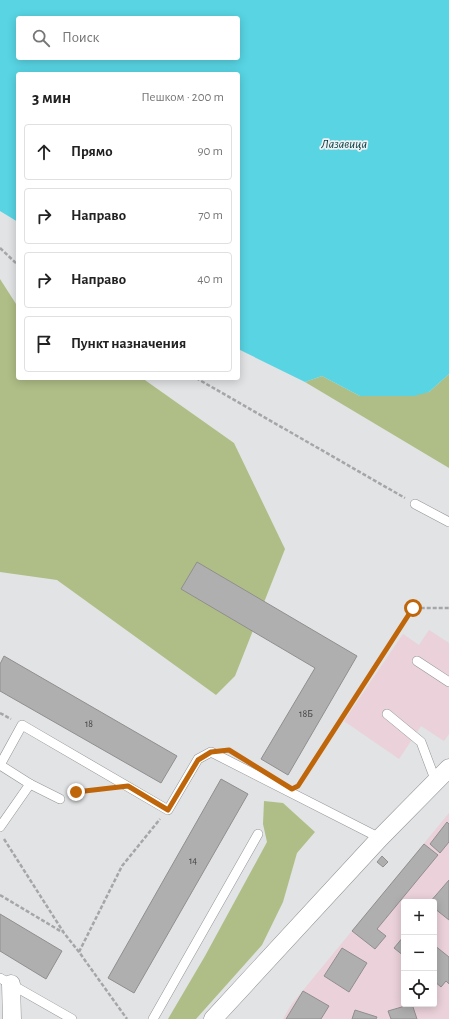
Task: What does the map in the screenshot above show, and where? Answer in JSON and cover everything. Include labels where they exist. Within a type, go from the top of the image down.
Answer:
[{"type":"street","points":[[213,1019],[380,838],[449,768]]},
{"type":"street","points":[[5,981],[12,1019]]},
{"type":"lane","points":[[415,504],[449,522]]},
{"type":"lane","points":[[417,661],[449,682]]},
{"type":"lane","points":[[387,714],[421,742],[436,782]]},
{"type":"lane","points":[[60,799],[30,784],[0,765],[22,725],[168,810],[198,760],[211,752],[380,838]]},
{"type":"lane","points":[[0,827],[30,784]]},
{"type":"lane","points":[[153,1019],[258,834]]},
{"type":"lane","points":[[5,981],[72,1019]]},
{"type":"path","points":[[0,248],[16,263]]},
{"type":"path","points":[[199,380],[415,504]]},
{"type":"path","points":[[298,786],[413,608],[449,608]]},
{"type":"path","points":[[60,799],[76,792],[128,786]]},
{"type":"path","points":[[79,952],[122,866],[168,810]]},
{"type":"path","points":[[0,834],[64,933],[127,1019]]},
{"type":"path","points":[[0,896],[64,933]]},
{"type":"shaded area","points":[[429,630],[449,643],[449,734],[444,741],[421,726],[399,759],[344,721],[403,634],[419,645]]},
{"type":"shaded area","points":[[449,813],[449,1019],[283,1019],[291,1005]]},
{"type":"green space","points":[[0,279],[16,304],[16,380],[145,380],[234,443],[285,549],[235,676],[216,695],[57,580],[0,572]]},
{"type":"green space","points":[[449,374],[449,468],[305,382],[322,376],[360,396],[429,392]]},
{"type":"green space","points":[[264,801],[283,803],[315,832],[297,853],[283,902],[262,945],[196,1019],[168,1019],[205,956],[267,842],[263,824]]},
{"type":"water","name":"Лазавица","points":[[0,0],[449,0],[449,374],[429,392],[414,396],[360,396],[322,376],[305,382],[240,350],[240,72],[16,72],[16,221],[0,211]]},
{"type":"building","points":[[197,562],[357,656],[288,775],[261,759],[315,668],[181,589]]},
{"type":"building","points":[[4,656],[177,756],[161,783],[0,691],[0,664]]},
{"type":"building","points":[[221,779],[248,794],[134,993],[108,978]]},
{"type":"building","points":[[447,822],[449,824],[449,842],[440,853],[430,844]]},
{"type":"building","points":[[424,844],[438,855],[377,929],[386,936],[375,949],[352,931]]},
{"type":"building","points":[[382,856],[388,862],[383,867],[377,862]]},
{"type":"building","points":[[449,880],[449,920],[437,910],[437,899],[433,899]]},
{"type":"building","points":[[0,914],[62,951],[46,979],[0,951]]},
{"type":"building","points":[[401,940],[401,954],[394,948]]},
{"type":"building","points":[[437,947],[449,957],[449,984],[446,981],[441,987],[437,984]]},
{"type":"building","points":[[342,948],[367,963],[349,992],[324,976]]},
{"type":"building","points":[[303,991],[329,1006],[321,1019],[286,1019]]},
{"type":"building","points":[[402,1007],[413,1007],[417,1019],[391,1019],[388,1011]]},
{"type":"building","points":[[355,1010],[377,1017],[376,1019],[352,1019]]},
{"type":"route","points":[[76,792],[128,786],[168,810],[198,760],[211,752],[229,750],[292,789],[298,786],[413,608]]}]
